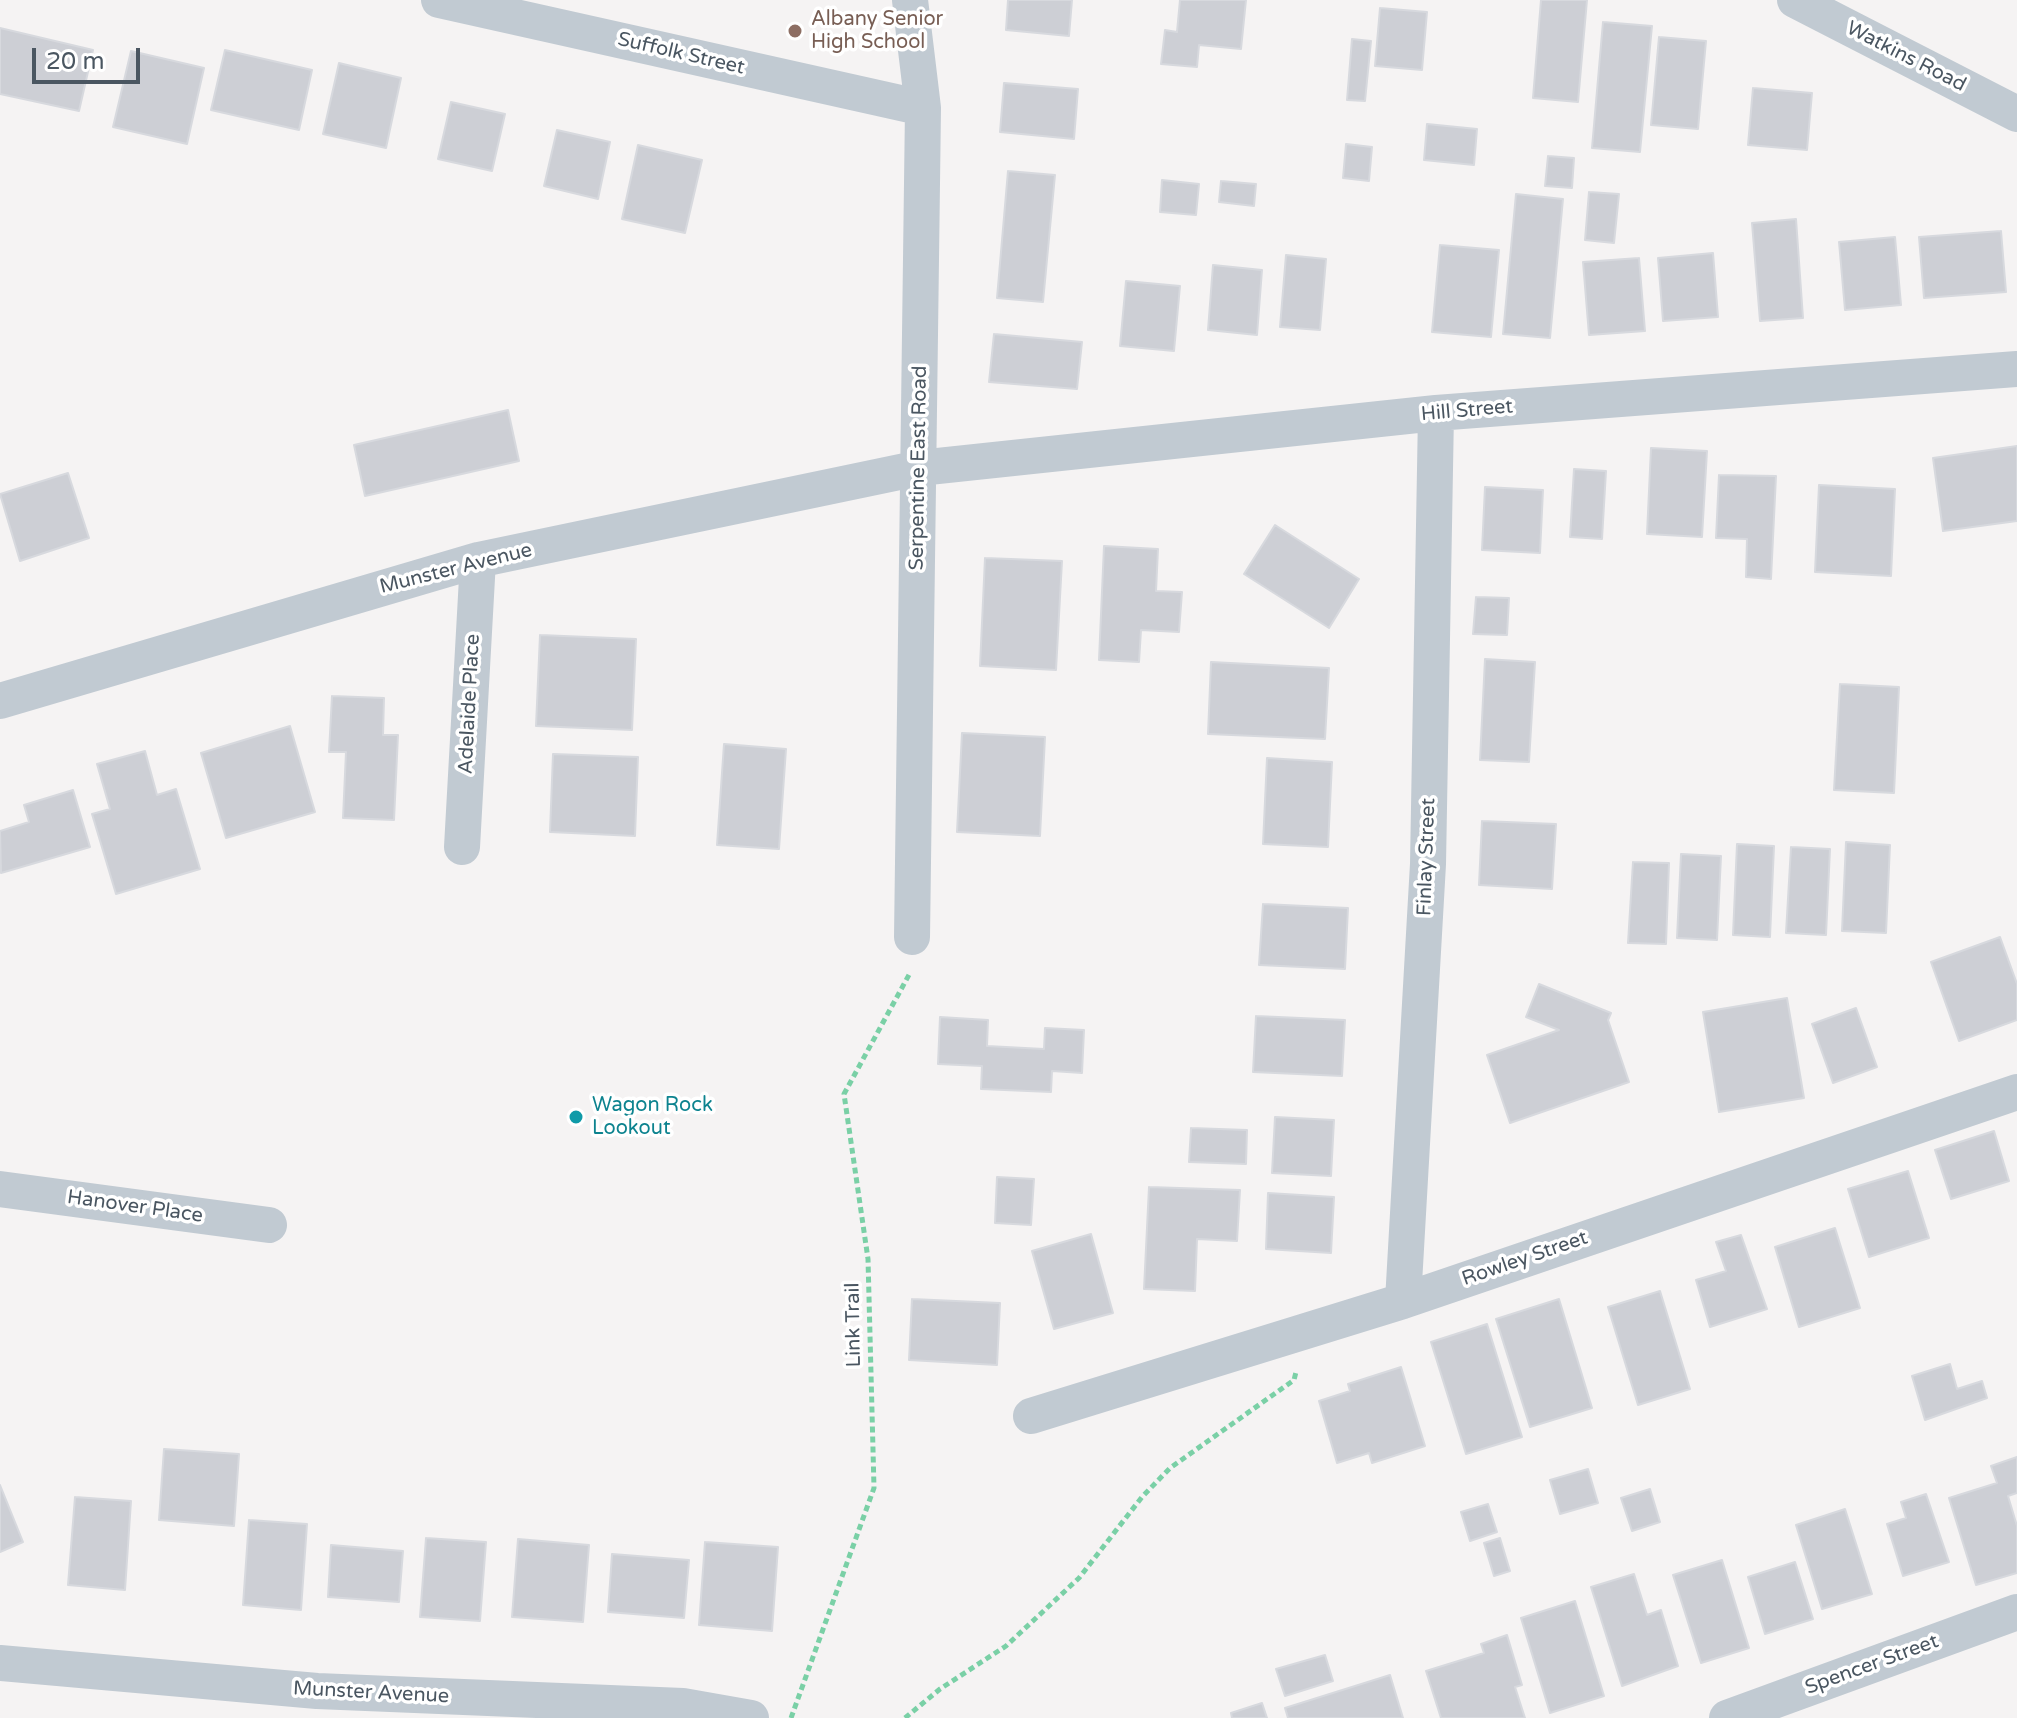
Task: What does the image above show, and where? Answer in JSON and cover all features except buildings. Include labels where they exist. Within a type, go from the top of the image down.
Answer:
[{"type":"street","name":"Suffolk Street","points":[[439,0],[923,108]]},
{"type":"street","name":"Serpentine East Road","points":[[910,0],[923,108],[912,937]]},
{"type":"street","name":"Watkins Road","points":[[1795,0],[2017,114]]},
{"type":"street","name":"Hill Street","points":[[919,468],[1436,413],[2017,369]]},
{"type":"street","name":"Finlay Street","points":[[1403,1301],[1428,864],[1436,413]]},
{"type":"street","name":"Munster Avenue","points":[[0,701],[478,560],[919,468]]},
{"type":"street","name":"Adelaide Place","points":[[462,847],[478,560]]},
{"type":"street","name":"Rowley Street","points":[[1031,1416],[1403,1301],[2017,1092]]},
{"type":"street","name":"Hanover Place","points":[[0,1189],[269,1225]]},
{"type":"street","name":"Spencer Street","points":[[1727,1718],[2017,1612]]},
{"type":"street","name":"Munster Avenue","points":[[0,1663],[317,1691],[683,1706],[747,1716]]},
{"type":"path","name":"Link Trail","points":[[791,1718],[874,1488],[868,1259],[844,1094],[913,967],[912,937]]},
{"type":"path","points":[[905,1718],[940,1689],[1006,1646],[1047,1609],[1079,1578],[1142,1497],[1170,1468],[1294,1380],[1310,1329]]},
{"type":"place","name":"Albany Senior High School","points":[[795,31]]},
{"type":"place","name":"Wagon Rock Lookout","points":[[576,1117]]}]
